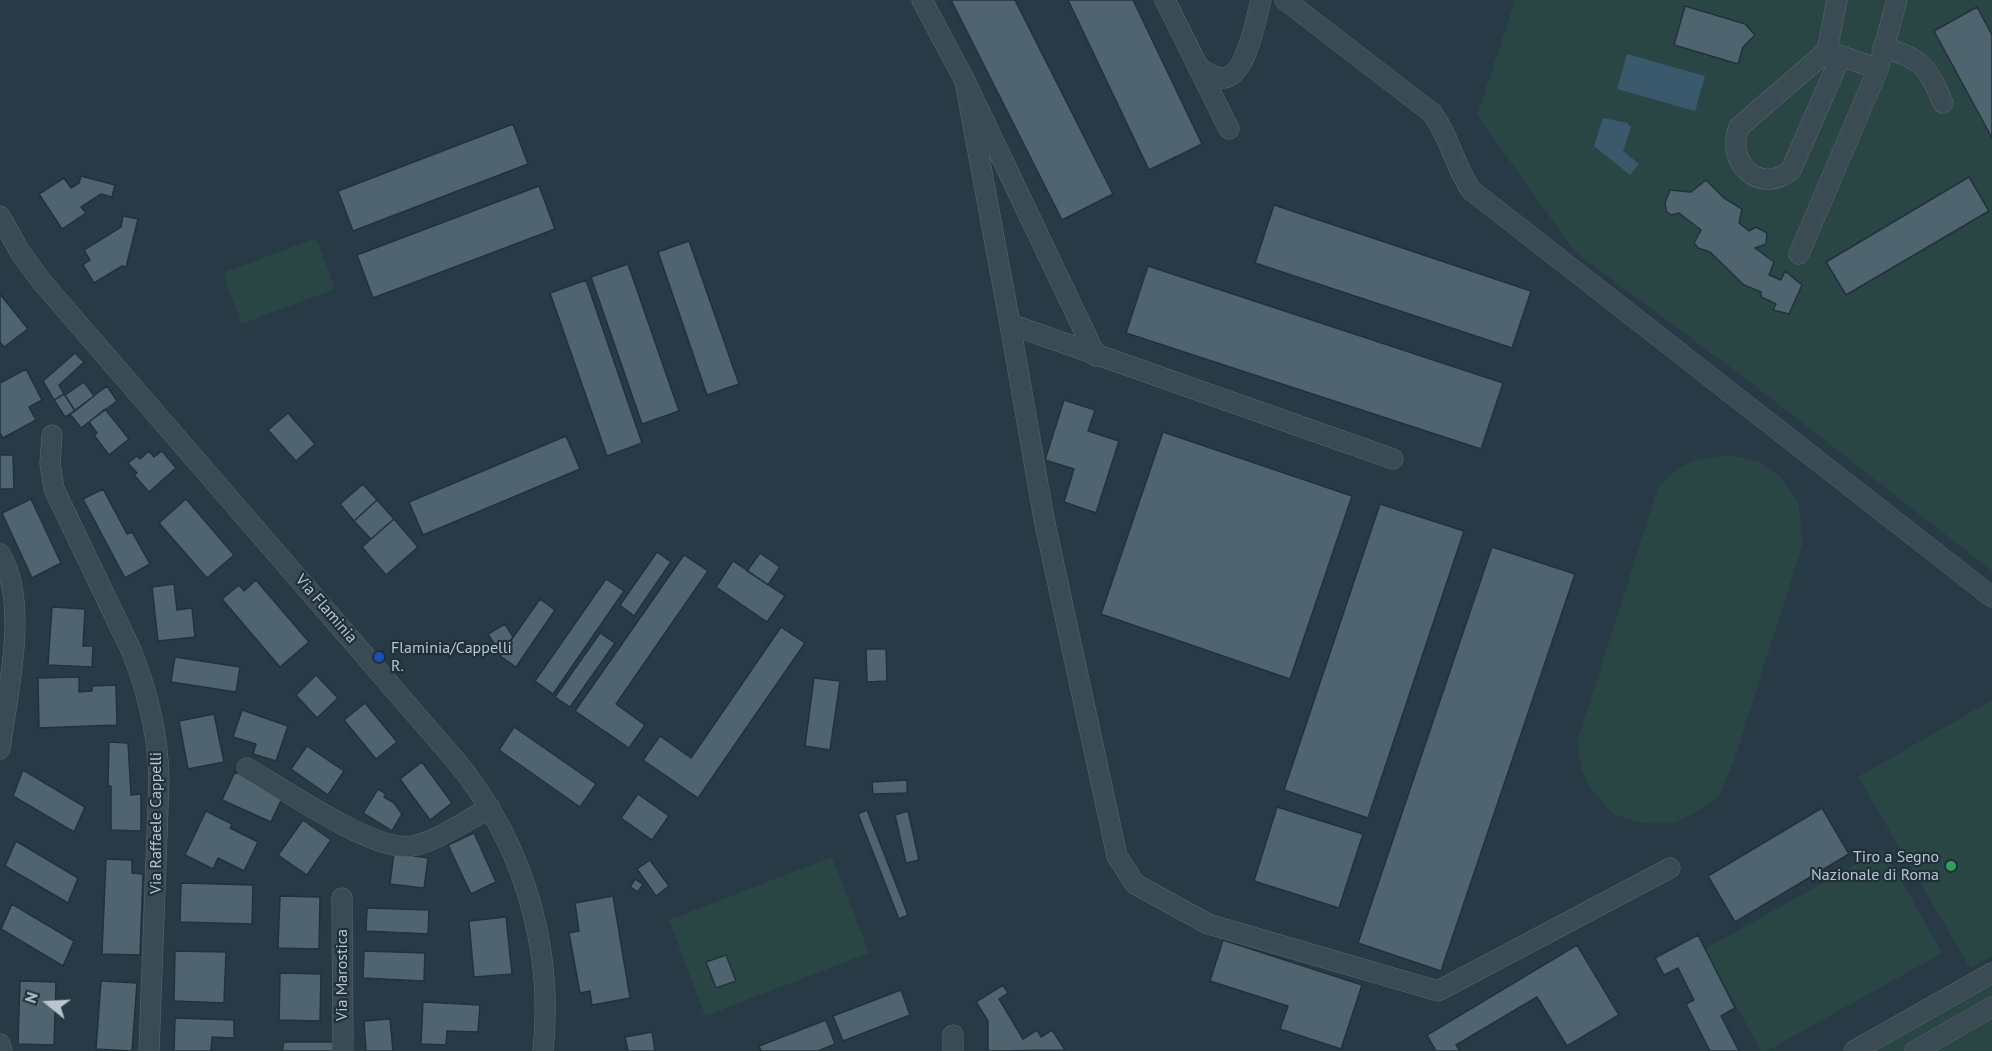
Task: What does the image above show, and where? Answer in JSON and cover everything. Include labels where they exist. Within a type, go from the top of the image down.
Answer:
[{"type":"street","points":[[922,0],[965,81],[1096,356]]},
{"type":"street","points":[[1165,0],[1229,129]]},
{"type":"street","points":[[1198,67],[1214,77],[1223,79],[1232,76],[1241,66],[1261,0]]},
{"type":"street","points":[[1285,0],[1432,113],[1449,139],[1460,173],[1471,190],[1992,597]]},
{"type":"street","points":[[1834,54],[1739,127],[1735,136],[1736,157],[1753,177],[1772,179],[1791,170],[1834,54],[1837,0]]},
{"type":"street","points":[[1799,254],[1878,69],[1897,0]]},
{"type":"street","points":[[1883,47],[1909,55],[1929,71],[1943,103]]},
{"type":"street","points":[[1834,54],[1878,69]]},
{"type":"street","points":[[965,81],[1044,519],[1117,856],[1135,884],[1208,924],[1438,991],[1670,868]]},
{"type":"street","points":[[983,179],[1010,175]]},
{"type":"street","name":"Via Flaminia","points":[[0,216],[20,252],[42,282],[441,744],[490,808],[511,849],[537,930],[545,993],[543,1051]]},
{"type":"street","points":[[1010,324],[1393,459]]},
{"type":"street","name":"Via Raffaele Cappelli","points":[[52,435],[50,463],[54,489],[132,652],[142,678],[156,737],[158,802],[149,1051]]},
{"type":"street","points":[[0,554],[12,586],[14,625],[0,749]]},
{"type":"street","points":[[247,768],[367,837],[391,846],[410,847],[426,842],[490,808]]},
{"type":"street","name":"Via Marostica","points":[[342,898],[343,1051]]},
{"type":"street","points":[[1854,1051],[1992,973]]},
{"type":"street","points":[[1915,1051],[1992,1007]]},
{"type":"street","points":[[0,1044],[2,1051]]},
{"type":"green space","points":[[1515,0],[1992,0],[1992,571],[1746,379],[1575,252],[1477,115]]},
{"type":"green space","points":[[316,238],[335,289],[241,324],[223,273]]},
{"type":"green space","points":[[1734,456],[1759,462],[1780,476],[1798,502],[1803,543],[1735,758],[1720,795],[1700,810],[1675,823],[1643,823],[1614,815],[1591,789],[1581,768],[1577,742],[1658,487],[1676,471],[1692,462],[1710,457]]},
{"type":"green space","name":"Tiro a Segno Nazionale di Roma","points":[[1992,700],[1992,956],[1970,968],[1858,777]]},
{"type":"green space","points":[[1884,849],[1942,953],[1767,1051],[1761,1051],[1705,949]]},
{"type":"green space","points":[[832,857],[869,953],[705,1016],[669,920]],"holes":[[[725,955],[736,981],[716,988],[707,963]]]},
{"type":"green space","points":[[1992,984],[1992,1051],[1874,1051]]},
{"type":"water","points":[[1627,54],[1705,76],[1695,111],[1617,89]]},
{"type":"water","points":[[1603,118],[1627,123],[1631,127],[1623,151],[1639,164],[1630,175],[1594,146]]},
{"type":"building","points":[[951,0],[1015,0],[1113,194],[1062,220]]},
{"type":"building","points":[[1068,0],[1133,0],[1202,144],[1149,170]]},
{"type":"building","points":[[1685,6],[1745,24],[1755,35],[1743,47],[1738,64],[1674,45]]},
{"type":"building","points":[[1977,7],[1992,35],[1992,138],[1934,31]]},
{"type":"building","points":[[513,124],[528,164],[353,231],[338,191]]},
{"type":"building","points":[[81,176],[115,185],[112,197],[101,194],[81,207],[86,213],[62,229],[39,194],[64,178],[71,188],[79,183]]},
{"type":"building","points":[[1969,177],[1989,211],[1846,295],[1826,262]]},
{"type":"building","points":[[1706,180],[1724,198],[1742,209],[1739,223],[1749,231],[1756,227],[1767,233],[1766,244],[1755,248],[1774,262],[1769,275],[1781,280],[1785,271],[1802,285],[1789,314],[1773,310],[1776,304],[1761,297],[1761,292],[1744,285],[1710,252],[1698,248],[1694,243],[1701,230],[1679,213],[1671,215],[1666,211],[1665,203],[1670,190],[1691,192]]},
{"type":"building","points":[[539,186],[555,229],[373,298],[357,255]]},
{"type":"building","points":[[1274,205],[1531,291],[1512,348],[1255,263]]},
{"type":"building","points":[[123,216],[138,219],[126,267],[122,266],[94,283],[83,265],[90,260],[84,250],[121,227]]},
{"type":"building","points":[[689,241],[739,384],[707,395],[658,252]]},
{"type":"building","points":[[628,264],[679,411],[642,424],[591,277]]},
{"type":"building","points":[[1148,266],[1503,383],[1481,449],[1126,333]]},
{"type":"building","points":[[586,280],[642,443],[607,456],[550,293]]},
{"type":"building","points":[[0,294],[28,329],[4,347],[0,342]]},
{"type":"building","points":[[75,353],[84,362],[59,385],[64,394],[54,400],[43,381]]},
{"type":"building","points":[[26,369],[42,400],[29,407],[36,420],[3,438],[0,433],[0,383]]},
{"type":"building","points":[[84,382],[94,396],[75,411],[65,395]]},
{"type":"building","points":[[107,386],[117,401],[81,428],[70,414]]},
{"type":"building","points":[[64,394],[75,411],[65,417],[54,400]]},
{"type":"building","points":[[1064,400],[1095,410],[1088,431],[1119,441],[1096,513],[1064,502],[1074,469],[1045,460]]},
{"type":"building","points":[[105,409],[129,439],[109,455],[94,435],[97,433],[89,422]]},
{"type":"building","points":[[288,413],[315,444],[296,461],[268,430]]},
{"type":"building","points":[[1163,432],[1352,496],[1290,679],[1101,614]]},
{"type":"building","points":[[566,436],[580,469],[423,535],[409,502]]},
{"type":"building","points":[[149,451],[154,457],[162,451],[176,468],[149,492],[134,475],[137,473],[128,463],[137,456],[140,459]]},
{"type":"building","points":[[0,455],[13,455],[14,489],[0,489]]},
{"type":"building","points":[[363,484],[377,500],[354,521],[340,504]]},
{"type":"building","points":[[103,489],[127,534],[132,532],[150,564],[125,578],[83,499]]},
{"type":"building","points":[[31,499],[61,563],[32,578],[2,513]]},
{"type":"building","points":[[186,499],[234,555],[207,578],[159,523]]},
{"type":"building","points":[[377,500],[394,519],[371,539],[354,521]]},
{"type":"building","points":[[1380,504],[1464,531],[1368,818],[1284,790]]},
{"type":"building","points":[[394,519],[418,547],[386,575],[362,547]]},
{"type":"building","points":[[1492,547],[1575,574],[1441,971],[1358,943]]},
{"type":"building","points":[[657,552],[671,562],[634,616],[620,605]]},
{"type":"building","points":[[760,553],[780,567],[768,585],[747,571]]},
{"type":"building","points":[[684,555],[708,571],[616,704],[645,725],[629,748],[575,711]]},
{"type":"building","points":[[733,561],[785,596],[767,622],[716,587]]},
{"type":"building","points":[[606,579],[624,591],[553,694],[535,681]]},
{"type":"building","points":[[256,580],[309,642],[280,667],[222,599],[239,585],[244,591]]},
{"type":"building","points":[[174,584],[177,610],[192,608],[195,637],[158,641],[152,587]]},
{"type":"building","points":[[540,599],[555,610],[516,667],[500,656]]},
{"type":"building","points":[[52,607],[85,609],[83,646],[93,646],[92,667],[48,665]]},
{"type":"building","points":[[505,624],[513,637],[501,655],[488,634]]},
{"type":"building","points":[[781,627],[805,643],[698,798],[643,760],[660,736],[691,758]]},
{"type":"building","points":[[600,633],[615,643],[570,707],[555,697]]},
{"type":"building","points":[[866,649],[886,649],[887,681],[867,682]]},
{"type":"building","points":[[175,657],[240,667],[236,692],[171,682]]},
{"type":"building","points":[[316,675],[338,698],[317,718],[296,695]]},
{"type":"building","points":[[79,677],[79,692],[92,691],[92,686],[116,685],[117,725],[39,728],[38,678]]},
{"type":"building","points":[[814,678],[840,681],[830,750],[805,746]]},
{"type":"building","points":[[365,703],[397,742],[376,759],[344,720]]},
{"type":"building","points":[[242,710],[288,726],[276,761],[253,754],[256,744],[233,737]]},
{"type":"building","points":[[214,714],[224,762],[188,769],[179,721]]},
{"type":"building","points":[[514,727],[596,784],[580,807],[499,750]]},
{"type":"building","points":[[109,742],[128,743],[131,795],[141,794],[141,831],[111,830],[111,786],[108,786]]},
{"type":"building","points":[[307,746],[344,771],[328,795],[291,769]]},
{"type":"building","points":[[422,762],[452,803],[430,820],[400,779]]},
{"type":"building","points":[[23,770],[85,807],[74,832],[13,796]]},
{"type":"building","points":[[235,772],[284,794],[271,822],[222,800]]},
{"type":"building","points":[[907,780],[907,793],[873,794],[872,782]]},
{"type":"building","points":[[378,789],[386,794],[384,797],[394,803],[402,814],[392,831],[363,813]]},
{"type":"building","points":[[638,794],[669,816],[652,840],[621,818]]},
{"type":"building","points":[[1277,807],[1363,834],[1339,908],[1254,881]]},
{"type":"building","points":[[1822,808],[1849,854],[1735,922],[1708,876]]},
{"type":"building","points":[[867,810],[908,915],[899,919],[858,814]]},
{"type":"building","points":[[206,811],[232,824],[230,828],[258,842],[244,871],[218,858],[213,869],[185,855]]},
{"type":"building","points":[[908,811],[919,860],[906,863],[895,815]]},
{"type":"building","points":[[303,820],[331,840],[307,875],[278,855]]},
{"type":"building","points":[[474,833],[496,882],[471,894],[448,845]]},
{"type":"building","points":[[16,841],[78,878],[68,903],[5,866]]},
{"type":"building","points":[[394,853],[428,858],[424,888],[390,884]]},
{"type":"building","points":[[106,859],[132,860],[132,873],[143,874],[140,955],[102,954]]},
{"type":"building","points":[[650,860],[669,886],[656,896],[637,869]]},
{"type":"building","points":[[635,879],[643,884],[638,892],[630,887]]},
{"type":"building","points":[[181,883],[253,885],[252,924],[180,922]]},
{"type":"building","points":[[280,896],[320,897],[319,949],[278,948]]},
{"type":"building","points":[[613,896],[630,998],[592,1005],[590,991],[580,993],[569,933],[579,931],[575,903]]},
{"type":"building","points":[[12,904],[74,941],[63,966],[1,929]]},
{"type":"building","points":[[367,908],[429,910],[428,934],[366,931]]},
{"type":"building","points":[[506,917],[512,974],[474,977],[469,921]]},
{"type":"building","points":[[1698,935],[1735,1008],[1721,1016],[1739,1051],[1710,1051],[1686,1004],[1694,1000],[1678,968],[1664,975],[1655,958]]},
{"type":"building","points":[[1223,940],[1362,985],[1341,1049],[1280,1029],[1288,1006],[1210,981]]},
{"type":"building","points":[[1577,945],[1619,1015],[1567,1046],[1537,997],[1456,1045],[1460,1051],[1436,1051],[1427,1035]]},
{"type":"building","points":[[175,951],[226,952],[224,1003],[174,1001]]},
{"type":"building","points":[[364,951],[425,953],[424,981],[363,978]]},
{"type":"building","points":[[726,955],[736,981],[716,988],[706,962]]},
{"type":"building","points":[[280,973],[321,974],[320,1021],[279,1020]]},
{"type":"building","points":[[20,981],[56,982],[54,1045],[18,1044]]},
{"type":"building","points":[[101,981],[137,983],[132,1051],[96,1049]]},
{"type":"building","points":[[1003,985],[1008,993],[999,999],[1023,1039],[1037,1030],[1041,1037],[1052,1030],[1065,1050],[988,1051],[988,1021],[976,1002]]},
{"type":"building","points":[[901,990],[910,1015],[843,1041],[833,1016]]},
{"type":"building","points":[[423,1002],[480,1005],[478,1032],[447,1031],[446,1045],[421,1044]]},
{"type":"building","points":[[175,1018],[234,1020],[234,1038],[212,1037],[211,1051],[174,1051]]},
{"type":"building","points":[[390,1019],[393,1051],[366,1051],[364,1021]]},
{"type":"building","points":[[826,1020],[835,1044],[818,1051],[761,1051],[759,1046]]},
{"type":"building","points":[[652,1032],[655,1051],[628,1051],[625,1037]]},
{"type":"building","points":[[284,1042],[333,1042],[333,1051],[282,1051]]},
{"type":"place","name":"Flaminia/Cappelli R.","points":[[379,657]]},
{"type":"place","name":"Tiro a Segno Nazionale di Roma","points":[[1951,866]]}]
